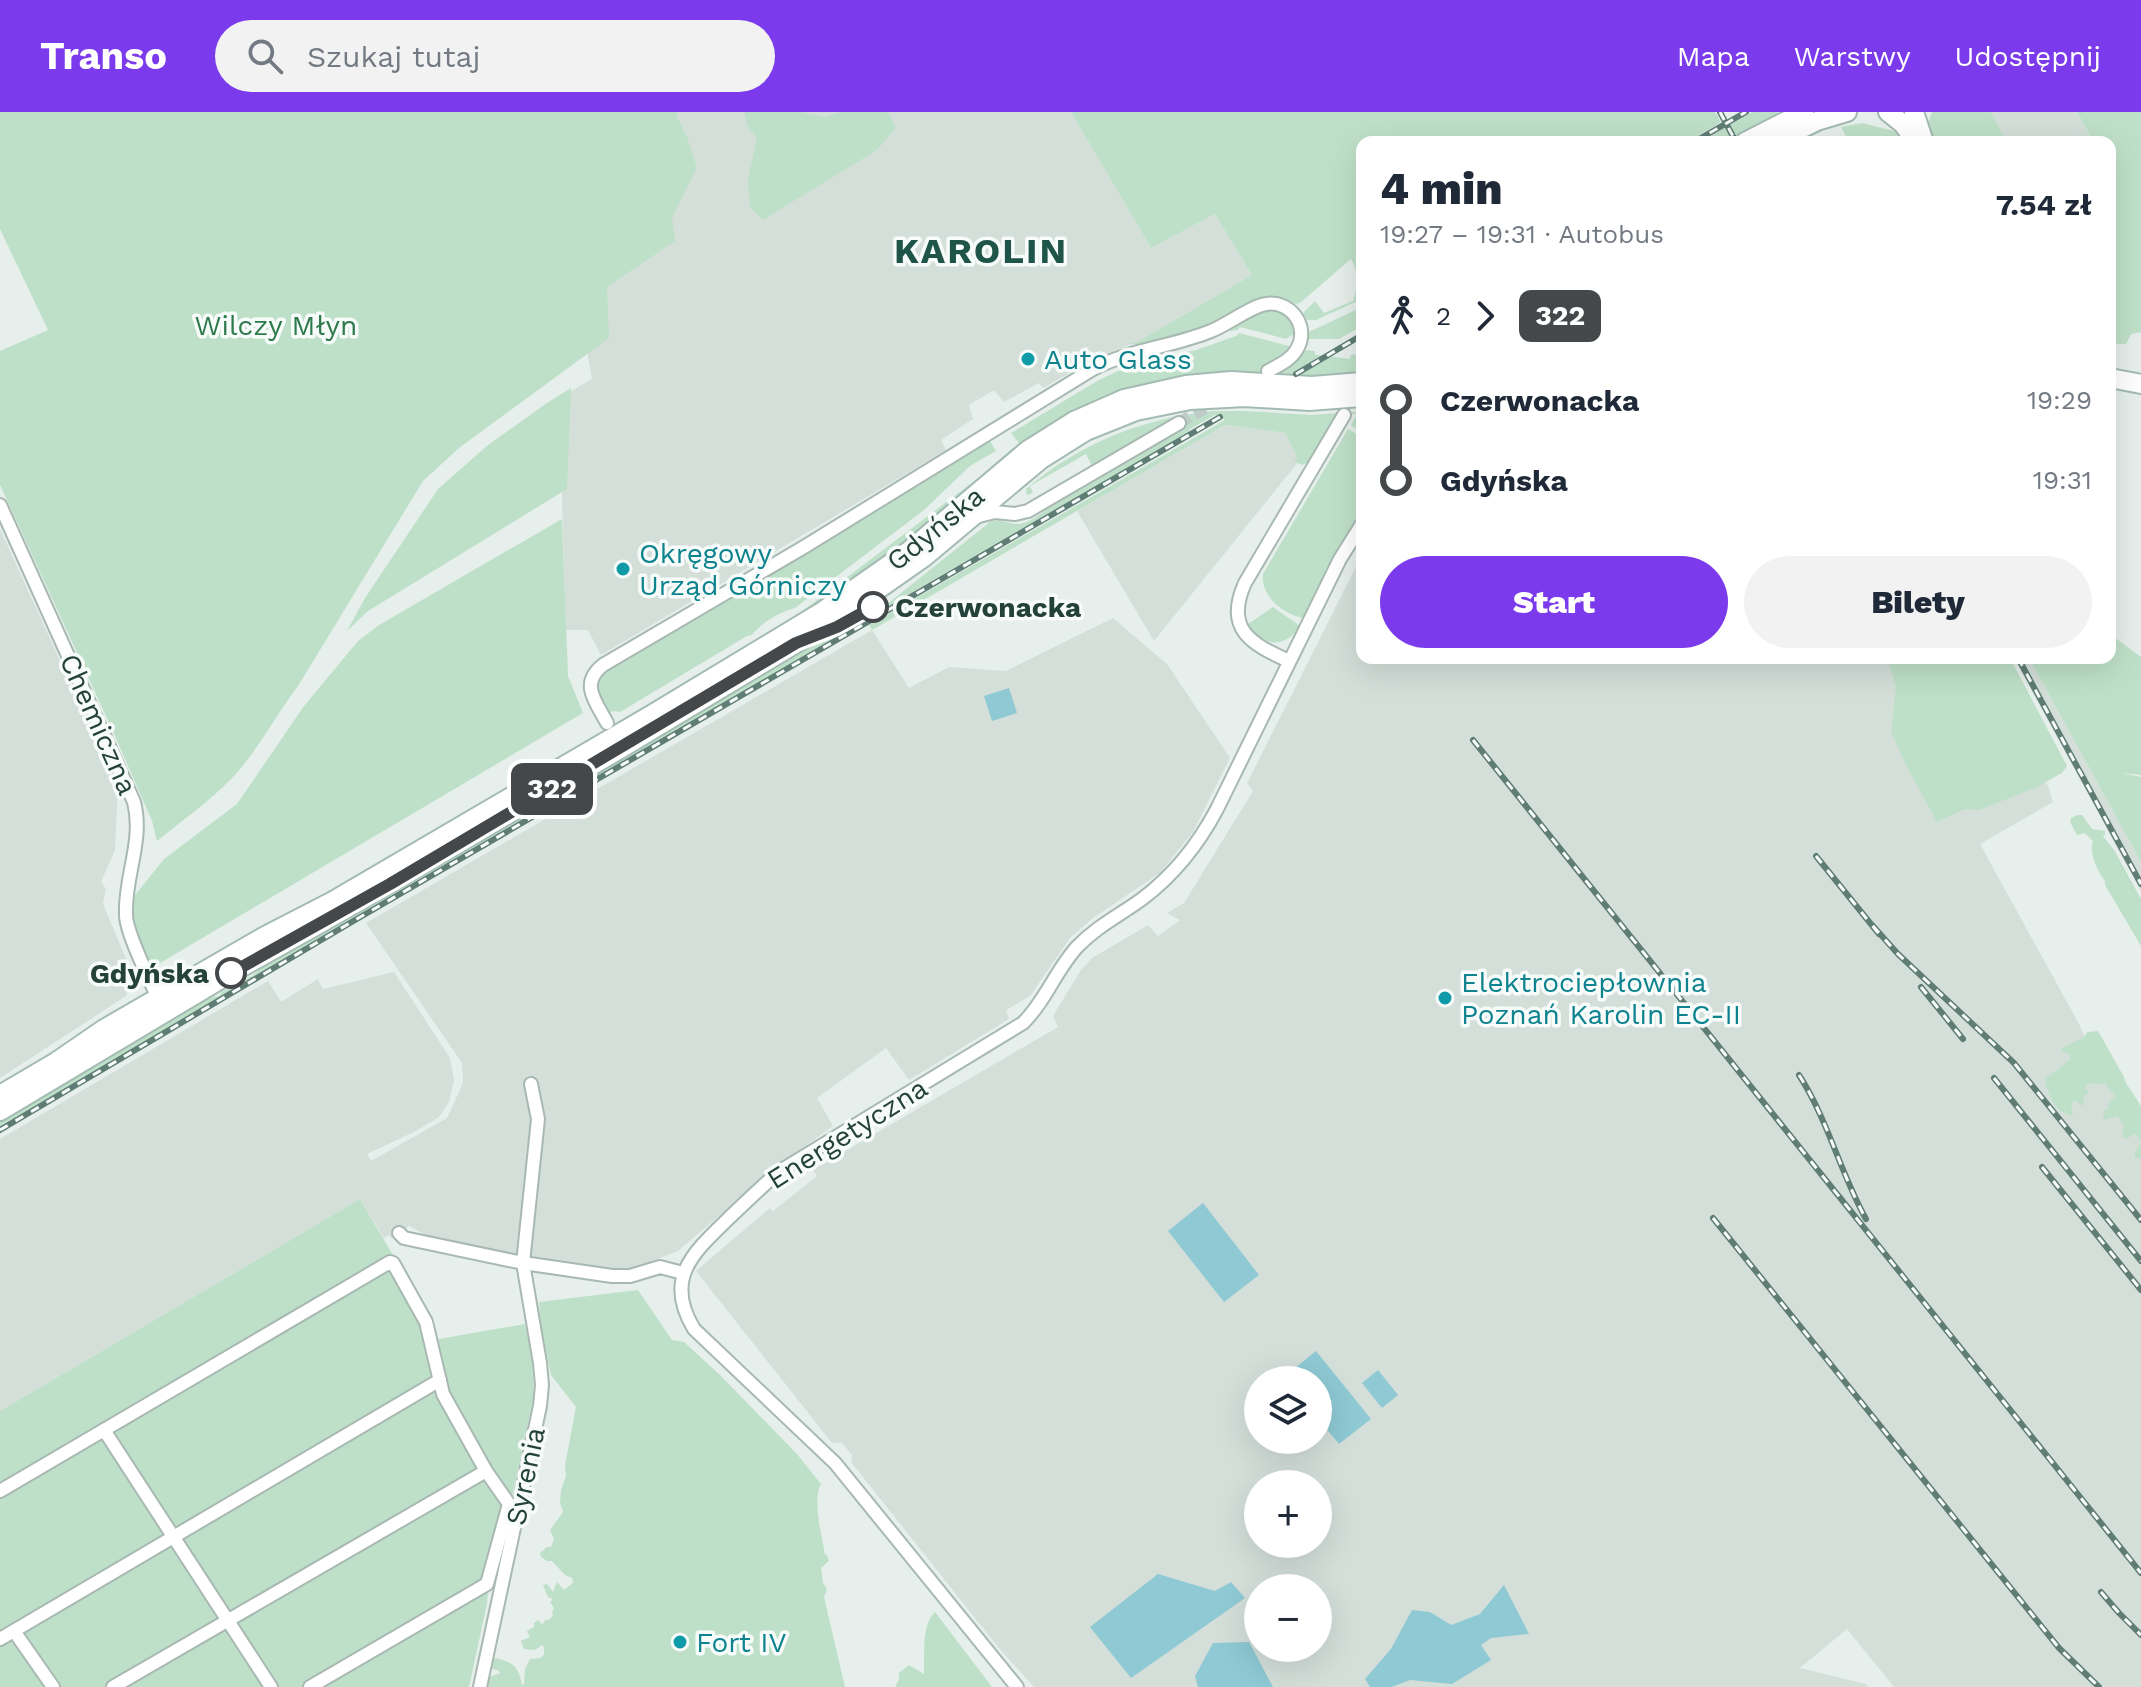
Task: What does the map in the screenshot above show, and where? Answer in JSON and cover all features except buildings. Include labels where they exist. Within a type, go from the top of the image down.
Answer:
[{"type":"main road","points":[[1757,136],[1804,112]]},
{"type":"main road","points":[[1786,136],[1817,121],[1847,112]]},
{"type":"main road","points":[[1888,112],[1912,136]]},
{"type":"main road","points":[[1914,112],[1922,136]]},
{"type":"main road","points":[[2116,379],[2141,384]]},
{"type":"main road","name":"Gdyńska","points":[[0,1095],[104,1029],[265,936],[333,901],[589,752],[846,596],[917,544],[1028,450],[1082,417],[1141,394],[1186,385],[1231,381],[1312,386],[1356,382]]},
{"type":"main road","name":"Gdyńska","points":[[0,1111],[819,630],[886,585],[1055,449],[1086,431],[1154,406],[1182,401],[1217,397],[1309,401],[1356,397]]},
{"type":"street","points":[[607,723],[592,694],[590,682],[594,672],[603,665],[804,547],[1093,369],[1135,351],[1203,334],[1226,325],[1258,306],[1272,304],[1293,313],[1301,338],[1294,354],[1268,371]]},
{"type":"street","points":[[1289,661],[1247,637],[1239,623],[1237,603],[1245,583],[1344,415]]},
{"type":"street","points":[[973,518],[995,512],[1026,512],[1179,423]]},
{"type":"street","points":[[1014,481],[1009,497],[1019,512]]},
{"type":"street","name":"Chemiczna","points":[[0,505],[134,802],[138,823],[126,920],[158,998]]},
{"type":"street","name":"Energetyczna","points":[[683,1273],[705,1241],[780,1171],[1023,1023],[1041,1003],[1075,950],[1095,931],[1168,877],[1195,847],[1207,828],[1340,559],[1356,534]]},
{"type":"street","points":[[607,723],[622,723],[651,715]]},
{"type":"street","points":[[589,752],[607,723]]},
{"type":"street","points":[[141,1028],[158,998],[181,1004]]},
{"type":"street","name":"Syrenia","points":[[480,1687],[514,1504],[540,1406],[542,1385],[523,1263],[538,1119],[531,1084]]},
{"type":"street","points":[[399,1233],[404,1238],[523,1263],[612,1276],[630,1276],[660,1267],[683,1273],[682,1304],[694,1329],[835,1463],[1017,1687]]},
{"type":"street","points":[[0,1491],[393,1263],[426,1322],[443,1394],[486,1471],[514,1504],[487,1584],[310,1687]]},
{"type":"street","points":[[0,1639],[440,1380]]},
{"type":"street","points":[[104,1430],[271,1687]]},
{"type":"street","points":[[113,1687],[486,1471]]},
{"type":"street","points":[[14,1631],[53,1687]]},
{"type":"shaded area","points":[[586,112],[1071,112],[1151,248],[1215,214],[1252,275],[1137,342],[1099,356],[1043,388],[1039,383],[1004,402],[994,390],[969,405],[973,419],[941,440],[946,450],[601,655],[588,630],[566,630],[559,398],[592,379],[588,357]]},
{"type":"shaded area","points":[[1932,112],[2077,112],[2089,136],[1934,136]]},
{"type":"shaded area","points":[[1225,425],[1285,433],[1299,461],[1154,641],[1077,511]]},
{"type":"shaded area","points":[[0,529],[118,788],[115,850],[101,882],[106,889],[103,904],[132,973],[126,996],[0,1078]]},
{"type":"shaded area","points":[[1356,567],[1356,664],[1973,664],[2048,786],[2053,802],[1980,844],[2141,1143],[2141,1687],[1894,1687],[1847,1629],[1800,1668],[1868,1687],[1034,1687],[998,1647],[851,1462],[852,1455],[841,1442],[832,1443],[696,1271],[770,1208],[773,1211],[817,1176],[813,1170],[1058,1027],[1053,1016],[1081,970],[1092,958],[1148,925],[1158,936],[1180,920],[1167,913],[1184,903],[1253,791],[1247,783]]},
{"type":"shaded area","points":[[1113,618],[1167,664],[1230,758],[1193,832],[1160,873],[1093,918],[1070,938],[1030,996],[1006,1010],[1009,1019],[909,1080],[886,1048],[817,1098],[833,1126],[779,1165],[678,1251],[621,1273],[426,1235],[409,1226],[391,1238],[389,1235],[384,1238],[360,1199],[0,1411],[0,1139],[268,981],[281,1002],[318,979],[323,989],[394,972],[450,1058],[454,1080],[449,1102],[439,1117],[367,1154],[371,1161],[447,1118],[463,1083],[462,1063],[366,923],[872,630],[909,688],[949,667],[1006,671]]},
{"type":"shaded area","points":[[2017,664],[2032,664],[2141,862],[2141,891]]},
{"type":"green space","name":"Wilczy Młyn","points":[[0,112],[678,112],[676,115],[697,168],[672,218],[675,241],[607,287],[609,338],[459,448],[423,481],[298,686],[251,755],[215,794],[157,841],[152,821],[111,727],[0,485],[0,351],[48,330],[0,229]]},
{"type":"green space","points":[[744,112],[802,112],[823,117],[842,112],[888,112],[896,128],[877,150],[763,220],[750,207],[748,179],[757,138],[748,127]]},
{"type":"green space","points":[[1071,112],[1715,112],[1721,122],[1698,136],[1356,136],[1356,274],[1351,259],[1300,303],[1274,297],[1261,298],[1206,328],[1166,341],[1129,344],[1252,275],[1215,214],[1151,248]]},
{"type":"green space","points":[[1752,112],[1777,112],[1777,118],[1744,136],[1710,136]]},
{"type":"green space","points":[[1932,112],[1991,112],[2003,136],[1929,136],[1927,127]]},
{"type":"green space","points":[[2077,112],[2141,112],[2141,332],[2131,334],[2126,344],[2116,344],[2116,136],[2090,136]]},
{"type":"green space","points":[[1862,123],[1894,131],[1898,136],[1846,136],[1841,127]]},
{"type":"green space","points":[[1356,290],[1356,302],[1316,320],[1307,320],[1303,313],[1315,301],[1324,313],[1353,301]]},
{"type":"green space","points":[[1267,310],[1287,317],[1293,325],[1294,336],[1286,339],[1240,327],[1194,344],[1145,355],[1094,375],[1007,427],[1105,368],[1145,354],[1203,340]]},
{"type":"green space","points":[[1356,310],[1356,329],[1339,339],[1307,339],[1309,332]]},
{"type":"green space","points":[[1239,333],[1289,346],[1290,349],[1271,363],[1295,361],[1306,350],[1322,355],[1294,372],[1298,375],[1328,356],[1350,359],[1351,355],[1356,354],[1356,376],[1336,379],[1200,377],[946,513],[820,605],[796,616],[1013,448],[1021,445],[1011,433],[1118,371]]},
{"type":"green space","points":[[571,388],[567,489],[368,611],[347,631],[365,598],[438,489],[488,445]]},
{"type":"green space","points":[[1245,411],[1312,415],[1356,411],[1356,414],[1337,415],[1309,462],[1302,465],[1294,461],[1297,457],[1285,433],[1225,425],[872,630],[869,625],[1225,420],[1215,415],[0,1128],[0,1119],[192,1005],[194,1007],[221,995],[253,975],[264,964],[778,663],[881,609],[990,522],[1020,524],[1036,517],[1046,510],[1039,497],[1092,466],[1086,454],[1030,486],[1033,493],[1027,495],[1026,489],[1047,473],[1068,458],[1114,435],[1187,414]]},
{"type":"green space","points":[[1348,429],[1356,434],[1356,522],[1340,545],[1304,618],[1281,609],[1269,597],[1263,574]]},
{"type":"green space","points":[[988,438],[996,451],[970,466],[924,510],[795,608],[772,618],[752,635],[620,712],[609,713],[598,693],[597,684],[602,672]]},
{"type":"green space","points":[[562,519],[568,676],[583,713],[150,969],[136,934],[131,900],[164,859],[237,804],[304,706],[358,641],[379,625]]},
{"type":"green space","points":[[1273,607],[1300,626],[1281,642],[1267,641],[1248,624]]},
{"type":"green space","points":[[2116,638],[2141,657],[2141,775],[2122,773],[2141,777],[2141,862],[2032,664],[2116,664]]},
{"type":"green space","points":[[1889,664],[2013,664],[2067,766],[2062,773],[2037,787],[1979,810],[1965,809],[1937,822],[1891,732],[1896,687]]},
{"type":"green space","points":[[2082,815],[2092,829],[2105,831],[2103,836],[2141,899],[2141,946],[2105,885],[2093,856],[2093,841],[2085,833],[2077,835],[2070,822]]},
{"type":"green space","points":[[2098,1031],[2141,1106],[2141,1142],[2135,1134],[2126,1139],[2122,1137],[2124,1126],[2117,1116],[2104,1120],[2103,1111],[2108,1109],[2109,1102],[2115,1096],[2105,1083],[2087,1084],[2085,1089],[2088,1094],[2083,1097],[2082,1106],[2075,1100],[2071,1104],[2073,1116],[2057,1107],[2048,1091],[2045,1079],[2071,1059],[2068,1053],[2061,1052],[2062,1048],[2084,1037],[2087,1032]]},
{"type":"green space","points":[[2141,1142],[2141,1159],[2135,1157],[2135,1152]]},
{"type":"green space","points":[[360,1199],[426,1311],[433,1340],[525,1324],[532,1359],[534,1396],[469,1687],[0,1687],[0,1411]]},
{"type":"green space","points":[[638,1290],[672,1340],[684,1342],[720,1375],[797,1454],[821,1484],[817,1499],[818,1518],[829,1561],[821,1568],[827,1589],[824,1597],[845,1687],[486,1687],[490,1678],[500,1674],[489,1667],[491,1657],[512,1665],[524,1684],[525,1669],[530,1659],[544,1655],[544,1647],[524,1649],[521,1641],[530,1637],[527,1631],[534,1627],[534,1623],[538,1620],[543,1625],[553,1615],[554,1608],[550,1602],[553,1599],[548,1597],[543,1585],[547,1584],[553,1592],[557,1582],[564,1590],[573,1583],[572,1578],[552,1561],[541,1557],[540,1553],[551,1547],[554,1539],[550,1530],[563,1512],[561,1490],[566,1476],[565,1465],[576,1407],[551,1375],[539,1302]]},
{"type":"green space","points":[[935,1612],[992,1687],[895,1687],[899,1673],[909,1665],[924,1674],[926,1632]]},
{"type":"water","points":[[1009,688],[1017,713],[992,721],[984,696]]},
{"type":"water","points":[[1203,1203],[1259,1275],[1224,1302],[1168,1231]]},
{"type":"water","points":[[1316,1351],[1328,1366],[1298,1366]]},
{"type":"water","points":[[1378,1370],[1398,1395],[1382,1408],[1362,1383]]},
{"type":"water","points":[[1332,1371],[1371,1419],[1339,1444],[1332,1436]]},
{"type":"water","points":[[1158,1574],[1215,1591],[1231,1582],[1244,1597],[1131,1678],[1090,1627]]},
{"type":"water","points":[[1504,1585],[1529,1634],[1491,1638],[1481,1645],[1491,1660],[1452,1684],[1410,1680],[1392,1687],[1370,1687],[1365,1679],[1391,1649],[1412,1610],[1430,1612],[1451,1625],[1480,1614]]},
{"type":"water","points":[[1244,1642],[1244,1662],[1260,1662],[1273,1687],[1198,1687],[1195,1676],[1213,1643]]},
{"type":"tunnel","points":[[1179,423],[1217,401]]},
{"type":"railway","points":[[1720,112],[1733,136]]},
{"type":"railway","points":[[1704,136],[1746,112]]},
{"type":"railway","points":[[1296,374],[1356,339]]},
{"type":"railway","points":[[0,1130],[1220,417]]},
{"type":"railway","points":[[2021,664],[2141,884]]},
{"type":"railway","points":[[1473,740],[2141,1573]]},
{"type":"railway","points":[[1816,856],[1879,934]]},
{"type":"railway","points":[[1873,926],[1898,954],[2014,1063],[2141,1220]]},
{"type":"railway","points":[[1921,987],[1963,1039]]},
{"type":"railway","points":[[1799,1075],[1818,1110],[1866,1219]]},
{"type":"railway","points":[[1994,1078],[2141,1261]]},
{"type":"railway","points":[[2042,1167],[2141,1290]]},
{"type":"railway","points":[[1713,1218],[2059,1648],[2099,1687]]},
{"type":"railway","points":[[2101,1592],[2141,1635]]},
{"type":"bus line","name":"322","points":[[231,973],[390,884],[796,643],[837,627],[873,607]]},
{"type":"place","name":"Auto Glass","points":[[1028,359]]},
{"type":"place","name":"Okręgowy Urząd Górniczy","points":[[623,569]]},
{"type":"place","name":"Czerwonacka","points":[[873,607]]},
{"type":"place","name":"Gdyńska","points":[[231,973]]},
{"type":"place","name":"Elektrociepłownia Poznań Karolin EC-II","points":[[1445,998]]},
{"type":"place","name":"Fort IV","points":[[680,1642]]},
{"type":"district","name":"KAROLIN","points":[[981,250]]}]
